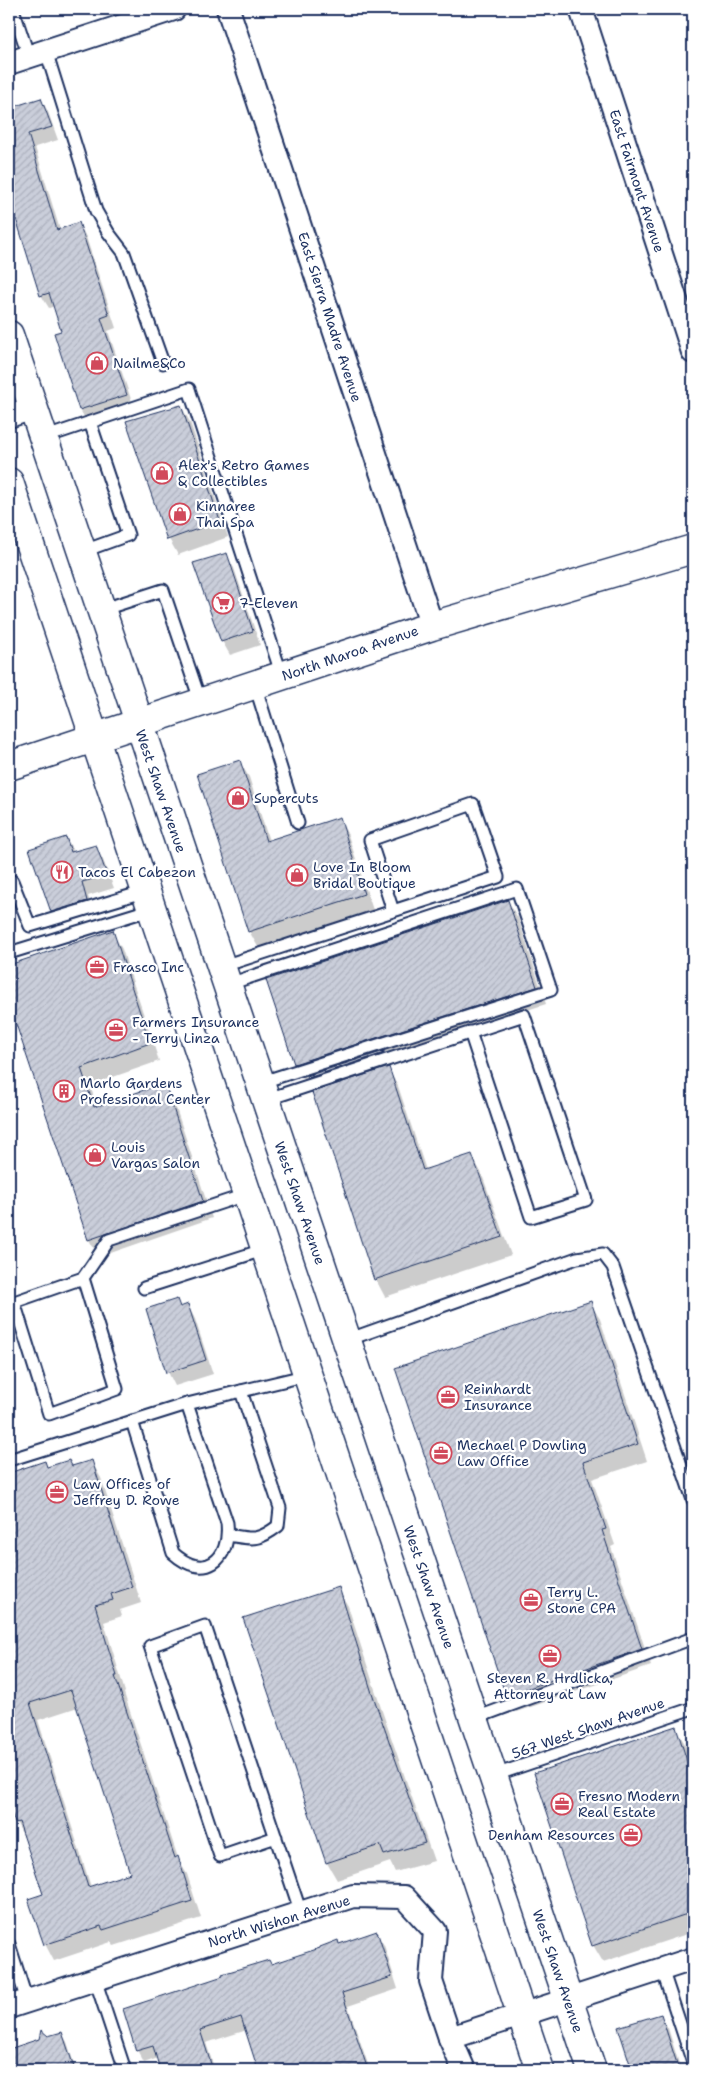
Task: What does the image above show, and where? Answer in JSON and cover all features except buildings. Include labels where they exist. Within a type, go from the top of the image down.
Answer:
[{"type":"main road","name":"West Shaw Avenue","points":[[9,335],[21,412],[44,438],[223,976],[592,2070]]},
{"type":"main road","points":[[10,492],[248,1194],[540,2070]]},
{"type":"main road","name":"North Maroa Avenue","points":[[9,766],[432,626],[693,549]]},
{"type":"street","points":[[28,57],[174,9]]},
{"type":"street","name":"East Sierra Madre Avenue","points":[[228,9],[432,626]]},
{"type":"street","name":"East Fairmont Avenue","points":[[581,9],[693,352]]},
{"type":"street","name":"North Wishon Avenue","points":[[18,2004],[353,1896],[404,1897],[435,1931],[431,1981],[450,2038],[464,2070]]},
{"type":"street","points":[[450,2038],[693,1959]]},
{"type":"lane","points":[[13,9],[28,57],[96,211],[108,232],[124,253],[162,363]]},
{"type":"lane","points":[[44,438],[189,389],[282,676]]},
{"type":"lane","points":[[81,552],[128,535],[90,422]]},
{"type":"lane","points":[[101,610],[163,590],[201,704]]},
{"type":"lane","points":[[255,685],[298,824]]},
{"type":"lane","points":[[223,976],[393,911],[498,877],[473,804],[370,840],[393,911]]},
{"type":"lane","points":[[12,881],[30,926],[149,900]]},
{"type":"lane","points":[[223,976],[516,889],[551,990],[262,1092]]},
{"type":"lane","points":[[9,953],[149,900]]},
{"type":"lane","points":[[262,1092],[470,1032],[524,1014],[586,1200],[531,1217],[470,1032]]},
{"type":"lane","points":[[83,1278],[117,1389],[49,1414],[14,1302],[83,1278],[109,1240],[248,1194]]},
{"type":"lane","points":[[144,1288],[266,1249]]},
{"type":"lane","points":[[346,1341],[577,1258],[603,1254],[613,1267],[693,1500]]},
{"type":"lane","points":[[9,1460],[187,1404],[308,1375]]},
{"type":"lane","points":[[228,1535],[249,1539],[260,1538],[278,1526],[280,1508],[241,1391]]},
{"type":"lane","points":[[132,1421],[173,1553],[184,1563],[195,1567],[207,1567],[222,1556],[228,1535],[227,1523],[187,1404]]},
{"type":"lane","points":[[276,1837],[220,1856],[150,1646],[205,1626],[276,1837],[301,1913]]},
{"type":"lane","points":[[473,1719],[693,1638]]},
{"type":"lane","name":"567 West Shaw Avenue","points":[[492,1776],[693,1708]]},
{"type":"lane","points":[[9,1944],[18,2004]]},
{"type":"lane","points":[[662,1969],[693,2063]]},
{"type":"lane","points":[[95,1980],[125,2070]]},
{"type":"place","name":"Nailme&Co","points":[[97,363]]},
{"type":"place","name":"Alex's Retro Games & Collectibles","points":[[162,473]]},
{"type":"place","name":"Kinnaree Thai Spa","points":[[180,514]]},
{"type":"place","name":"7-Eleven","points":[[223,603]]},
{"type":"place","name":"Supercuts","points":[[238,798]]},
{"type":"place","name":"Tacos El Cabezon","points":[[62,872]]},
{"type":"place","name":"Love In Bloom Bridal Boutique","points":[[297,875]]},
{"type":"place","name":"Frasco Inc","points":[[97,967]]},
{"type":"place","name":"Farmers Insurance - Terry Linza","points":[[116,1030]]},
{"type":"place","name":"Marlo Gardens Professional Center","points":[[64,1091]]},
{"type":"place","name":"Louis Vargas Salon","points":[[95,1155]]},
{"type":"place","name":"Reinhardt Insurance","points":[[448,1397]]},
{"type":"place","name":"Mechael P Dowling Law Office","points":[[441,1453]]},
{"type":"place","name":"Law Offices of Jeffrey D. Rowe","points":[[57,1492]]},
{"type":"place","name":"Terry L. Stone CPA","points":[[531,1600]]},
{"type":"place","name":"Steven R. Hrdlicka, Attorney at Law","points":[[550,1656]]},
{"type":"place","name":"Fresno Modern Real Estate","points":[[562,1804]]},
{"type":"place","name":"Denham Resources","points":[[631,1835]]}]
